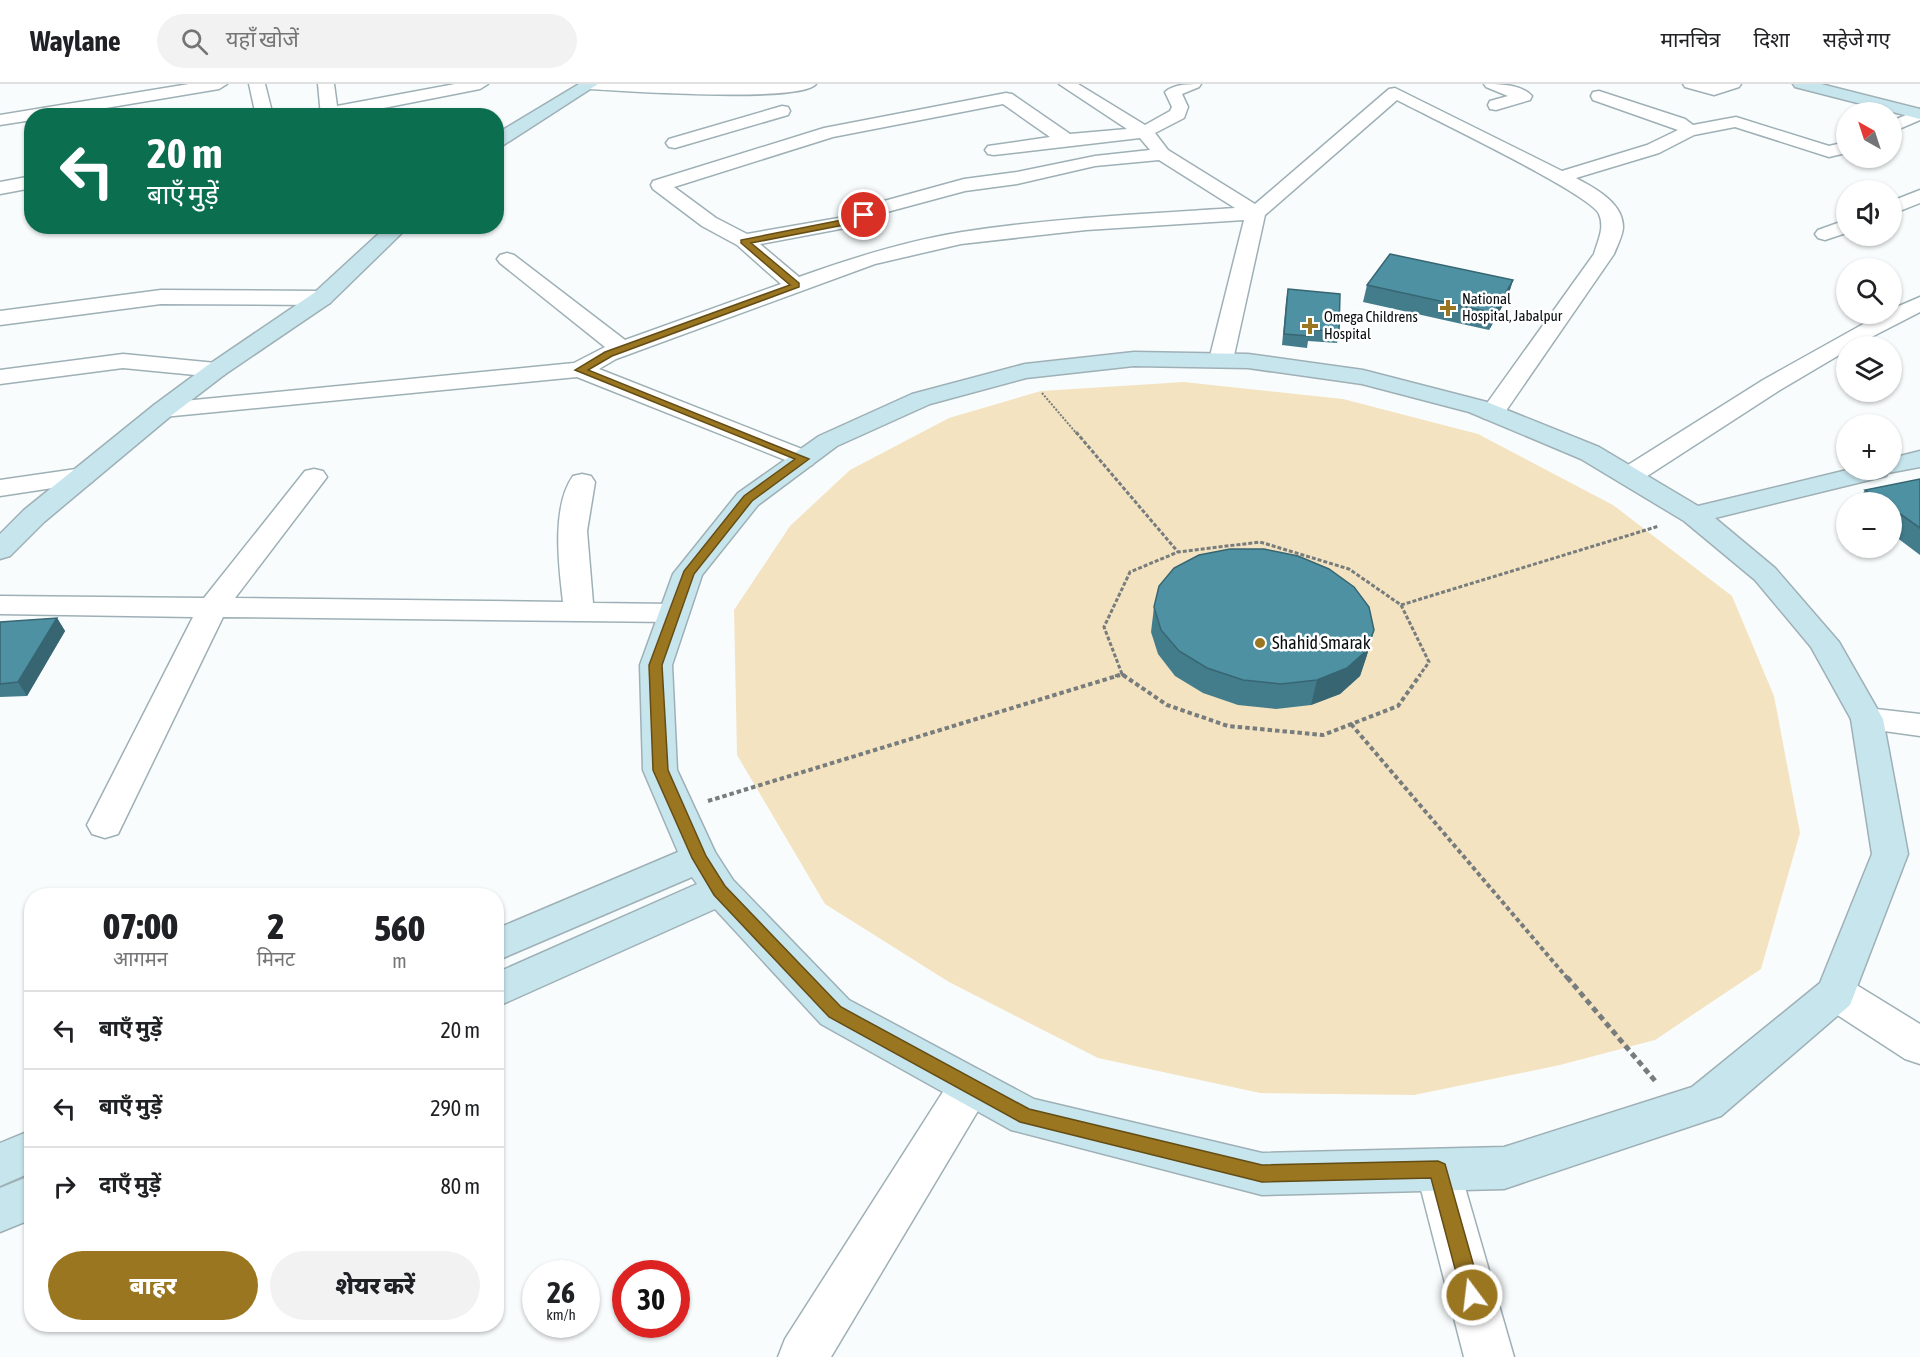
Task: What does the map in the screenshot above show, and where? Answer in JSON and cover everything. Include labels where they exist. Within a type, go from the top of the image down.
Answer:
[{"type":"street","points":[[81,108],[146,90],[219,84]]},
{"type":"street","points":[[257,84],[263,108]]},
{"type":"street","points":[[326,84],[329,108]]},
{"type":"street","points":[[360,108],[480,84]]},
{"type":"street","points":[[504,137],[590,84],[694,91],[759,89],[808,84]]},
{"type":"street","points":[[1067,84],[1145,132],[1162,154],[1256,213]]},
{"type":"street","points":[[994,150],[1145,132],[1178,114],[1180,107],[1173,92],[1193,84]]},
{"type":"street","points":[[1492,84],[1524,96],[1496,105]]},
{"type":"street","points":[[1691,84],[1714,90],[1733,84]]},
{"type":"street","points":[[1800,84],[1920,114]]},
{"type":"street","points":[[1831,84],[1920,106]]},
{"type":"street","points":[[1221,360],[1256,213],[1395,93],[1414,85]]},
{"type":"street","points":[[759,89],[782,111],[791,125],[815,136]]},
{"type":"street","points":[[146,90],[157,108]]},
{"type":"street","points":[[1395,93],[1560,177],[1593,196],[1608,210],[1613,227],[1604,254],[1492,413]]},
{"type":"street","points":[[1599,96],[1679,123],[1687,128],[1687,131]]},
{"type":"street","points":[[796,285],[744,241],[709,222],[660,185],[815,136],[1006,98],[1066,140]]},
{"type":"street","points":[[675,142],[782,111]]},
{"type":"street","points":[[1902,122],[1920,114]]},
{"type":"street","points":[[0,120],[24,117]]},
{"type":"street","points":[[1560,177],[1653,150],[1687,131],[1736,123],[1829,152],[1836,150]]},
{"type":"street","points":[[744,241],[849,222],[880,208],[964,185],[1017,178],[1095,161],[1162,154]]},
{"type":"street","points":[[0,188],[24,184]]},
{"type":"street","points":[[1902,204],[1920,196]]},
{"type":"street","points":[[163,410],[580,370],[622,349],[869,259],[961,238],[1086,224],[1256,213]]},
{"type":"street","points":[[1825,234],[1836,230]]},
{"type":"street","points":[[0,550],[34,516],[163,410],[216,370],[321,298],[390,234]]},
{"type":"street","points":[[507,259],[622,349]]},
{"type":"street","points":[[0,318],[161,297],[321,298]]},
{"type":"street","points":[[1629,476],[1800,368],[1868,328],[1920,304]]},
{"type":"street","points":[[1134,359],[1221,360],[1248,361],[1363,376],[1492,413],[1590,453],[1694,515],[1765,574],[1824,642],[1867,719],[1890,854],[1836,993],[1706,1102],[1504,1168],[1262,1174],[1026,1116],[835,1012],[720,890],[699,858],[660,770],[656,665],[688,574],[748,499],[828,441],[921,399],[1025,371],[1134,359]]},
{"type":"street","points":[[0,377],[123,361],[216,370]]},
{"type":"street","points":[[580,370],[803,459]]},
{"type":"street","points":[[1902,464],[1920,459]]},
{"type":"street","points":[[0,488],[83,476]]},
{"type":"street","points":[[105,825],[213,608],[314,477]]},
{"type":"street","points":[[1694,515],[1836,480]]},
{"type":"street","points":[[579,612],[571,537],[574,505],[582,482]]},
{"type":"street","points":[[0,605],[674,613]]},
{"type":"street","points":[[1867,719],[1920,725]]},
{"type":"street","points":[[504,943],[699,858]]},
{"type":"street","points":[[504,987],[720,890]]},
{"type":"street","points":[[1836,993],[1920,1046]]},
{"type":"street","points":[[803,1357],[970,1086]]},
{"type":"street","points":[[0,1165],[24,1154]]},
{"type":"street","points":[[1438,1170],[1489,1357]]},
{"type":"street","points":[[0,1210],[24,1200]]},
{"type":"path","points":[[1025,371],[1178,552]]},
{"type":"path","points":[[1401,604],[1694,515]]},
{"type":"path","points":[[1260,542],[1349,569],[1401,604],[1429,662],[1398,706],[1323,735],[1228,726],[1167,705],[1122,674],[1104,627],[1130,572],[1178,552],[1260,542]]},
{"type":"path","points":[[678,810],[1122,674]]},
{"type":"path","points":[[1351,724],[1680,1110]]},
{"type":"shaded area","points":[[1184,382],[1343,399],[1478,434],[1613,505],[1732,596],[1774,696],[1800,833],[1761,969],[1655,1040],[1560,1065],[1414,1095],[1260,1093],[1098,1058],[949,982],[825,904],[737,755],[734,610],[790,526],[850,470],[949,418],[1041,391]]},
{"type":"building","points":[[1390,254],[1513,280],[1494,313],[1367,285]]},
{"type":"building","points":[[1288,289],[1340,294],[1339,332],[1310,329],[1309,336],[1284,334]]},
{"type":"building","points":[[1920,479],[1920,528],[1902,515],[1902,492],[1868,492],[1865,490]]},
{"type":"building","name":"Shahid Smarak","points":[[1230,549],[1264,549],[1298,556],[1329,569],[1354,587],[1369,607],[1374,630],[1366,651],[1347,668],[1317,680],[1281,684],[1243,680],[1207,668],[1179,651],[1161,630],[1154,607],[1159,586],[1174,568],[1199,555]]},
{"type":"building","points":[[57,618],[18,682],[0,684],[0,622]]},
{"type":"place","name":"National Hospital, Jabalpur","points":[[1448,308]]},
{"type":"place","name":"Omega Childrens Hospital","points":[[1310,326]]},
{"type":"place","name":"Shahid Smarak","points":[[1260,643]]},
{"type":"route","points":[[864,215],[849,222],[744,241],[796,285],[608,354],[580,370],[803,459],[748,499],[688,574],[656,665],[660,770],[699,858],[720,890],[835,1012],[1026,1116],[1262,1174],[1438,1170],[1472,1295]]}]
